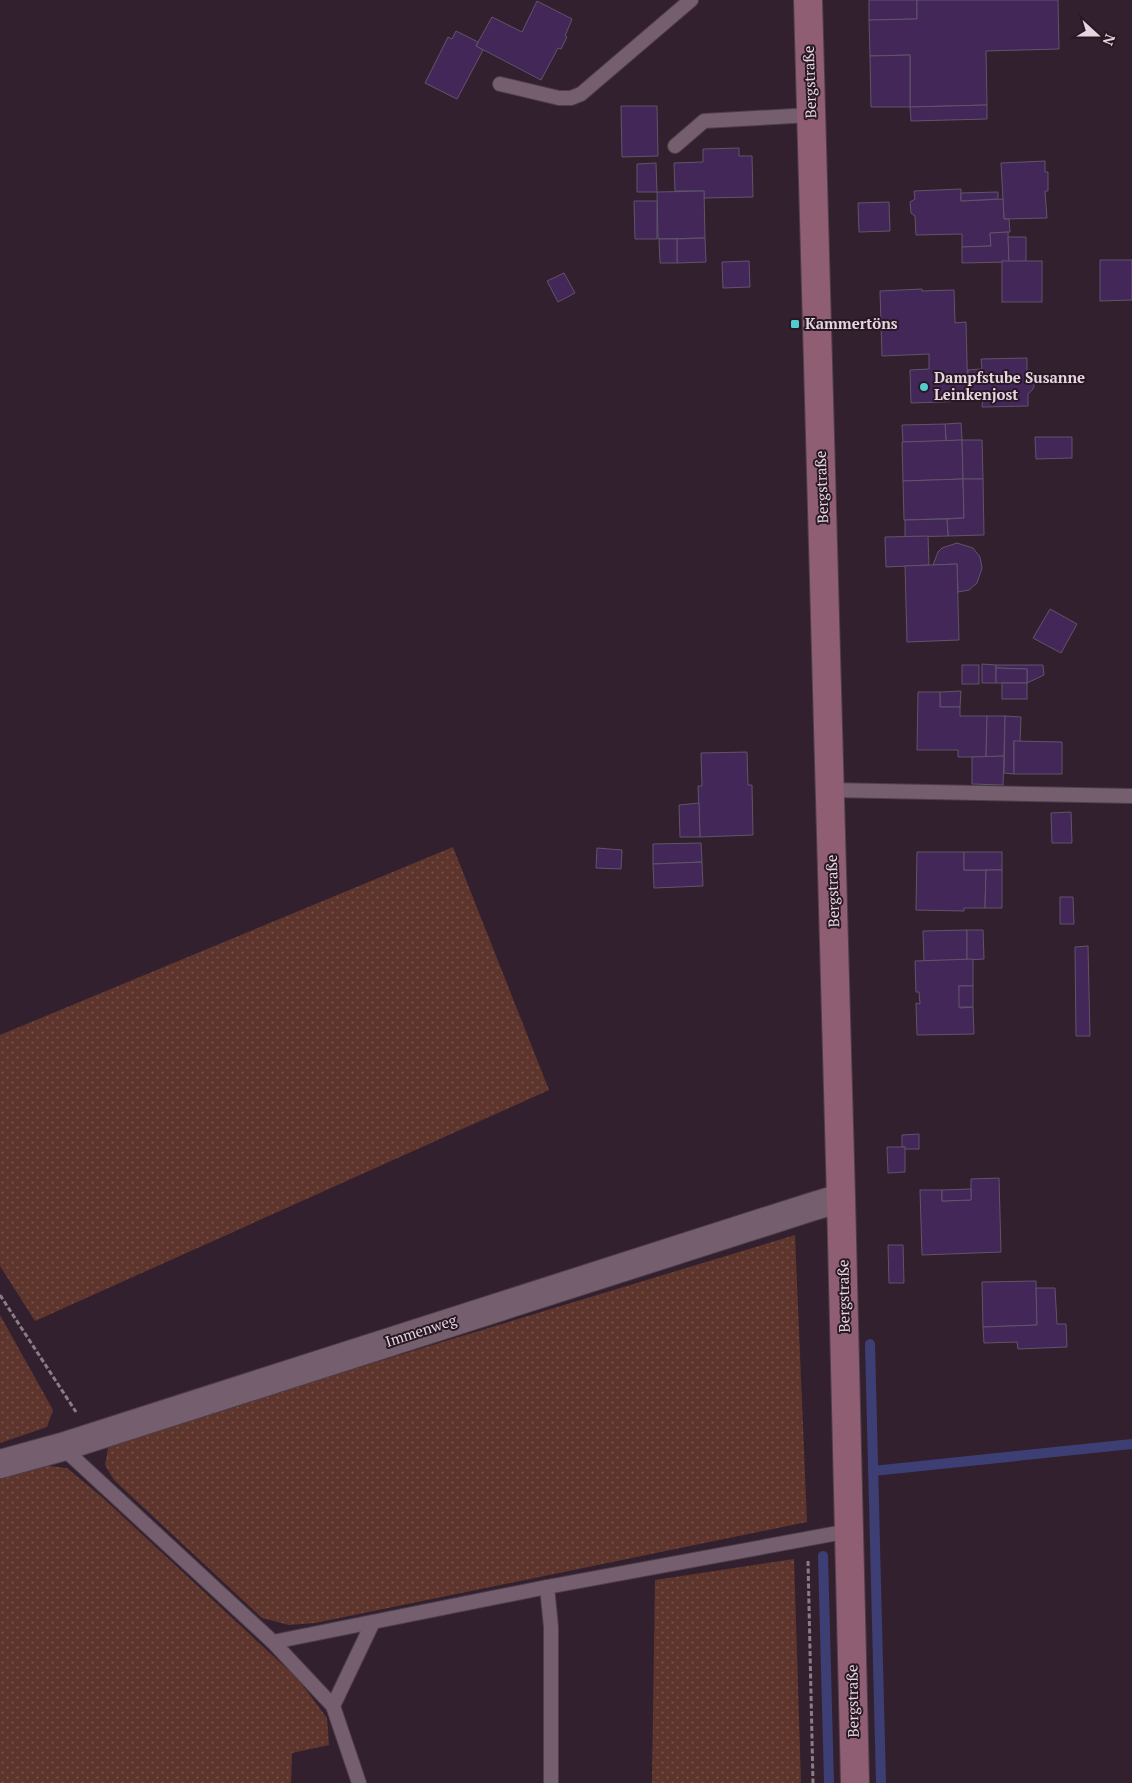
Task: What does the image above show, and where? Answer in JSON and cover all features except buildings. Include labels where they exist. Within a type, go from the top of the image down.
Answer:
[{"type":"street","name":"Bergstraße","points":[[808,0],[855,1783]]},
{"type":"street","name":"Immenweg","points":[[0,1464],[73,1443],[841,1198]]},
{"type":"lane","points":[[500,84],[559,98],[571,98],[581,94],[691,0]]},
{"type":"lane","points":[[675,146],[704,121],[811,115]]},
{"type":"lane","points":[[830,790],[1132,796]]},
{"type":"lane","points":[[73,1443],[273,1642],[333,1706],[359,1783]]},
{"type":"lane","points":[[273,1642],[547,1587],[849,1531]]},
{"type":"lane","points":[[547,1587],[551,1627],[550,1783]]},
{"type":"lane","points":[[333,1706],[373,1622]]},
{"type":"path","points":[[0,1295],[76,1410],[73,1443]]},
{"type":"path","points":[[813,1783],[808,1558],[814,1536]]},
{"type":"shaded area","points":[[453,847],[549,1090],[35,1321],[0,1266],[0,1035]]},
{"type":"shaded area","points":[[795,1235],[807,1522],[315,1623],[289,1625],[262,1618],[114,1480],[105,1465],[109,1443]]},
{"type":"shaded area","points":[[0,1315],[53,1410],[47,1427],[0,1443]]},
{"type":"shaded area","points":[[32,1464],[67,1468],[102,1497],[298,1679],[327,1718],[329,1745],[292,1753],[291,1783],[0,1783],[0,1477]]},
{"type":"shaded area","points":[[794,1559],[801,1783],[652,1783],[655,1580]]},
{"type":"waterway","points":[[870,1344],[881,1783]]},
{"type":"waterway","points":[[873,1471],[1132,1444]]},
{"type":"waterway","points":[[823,1556],[829,1783]]},
{"type":"place","name":"Kammertöns","points":[[795,324]]},
{"type":"place","name":"Dampfstube Susanne Leinkenjost","points":[[924,387]]}]
